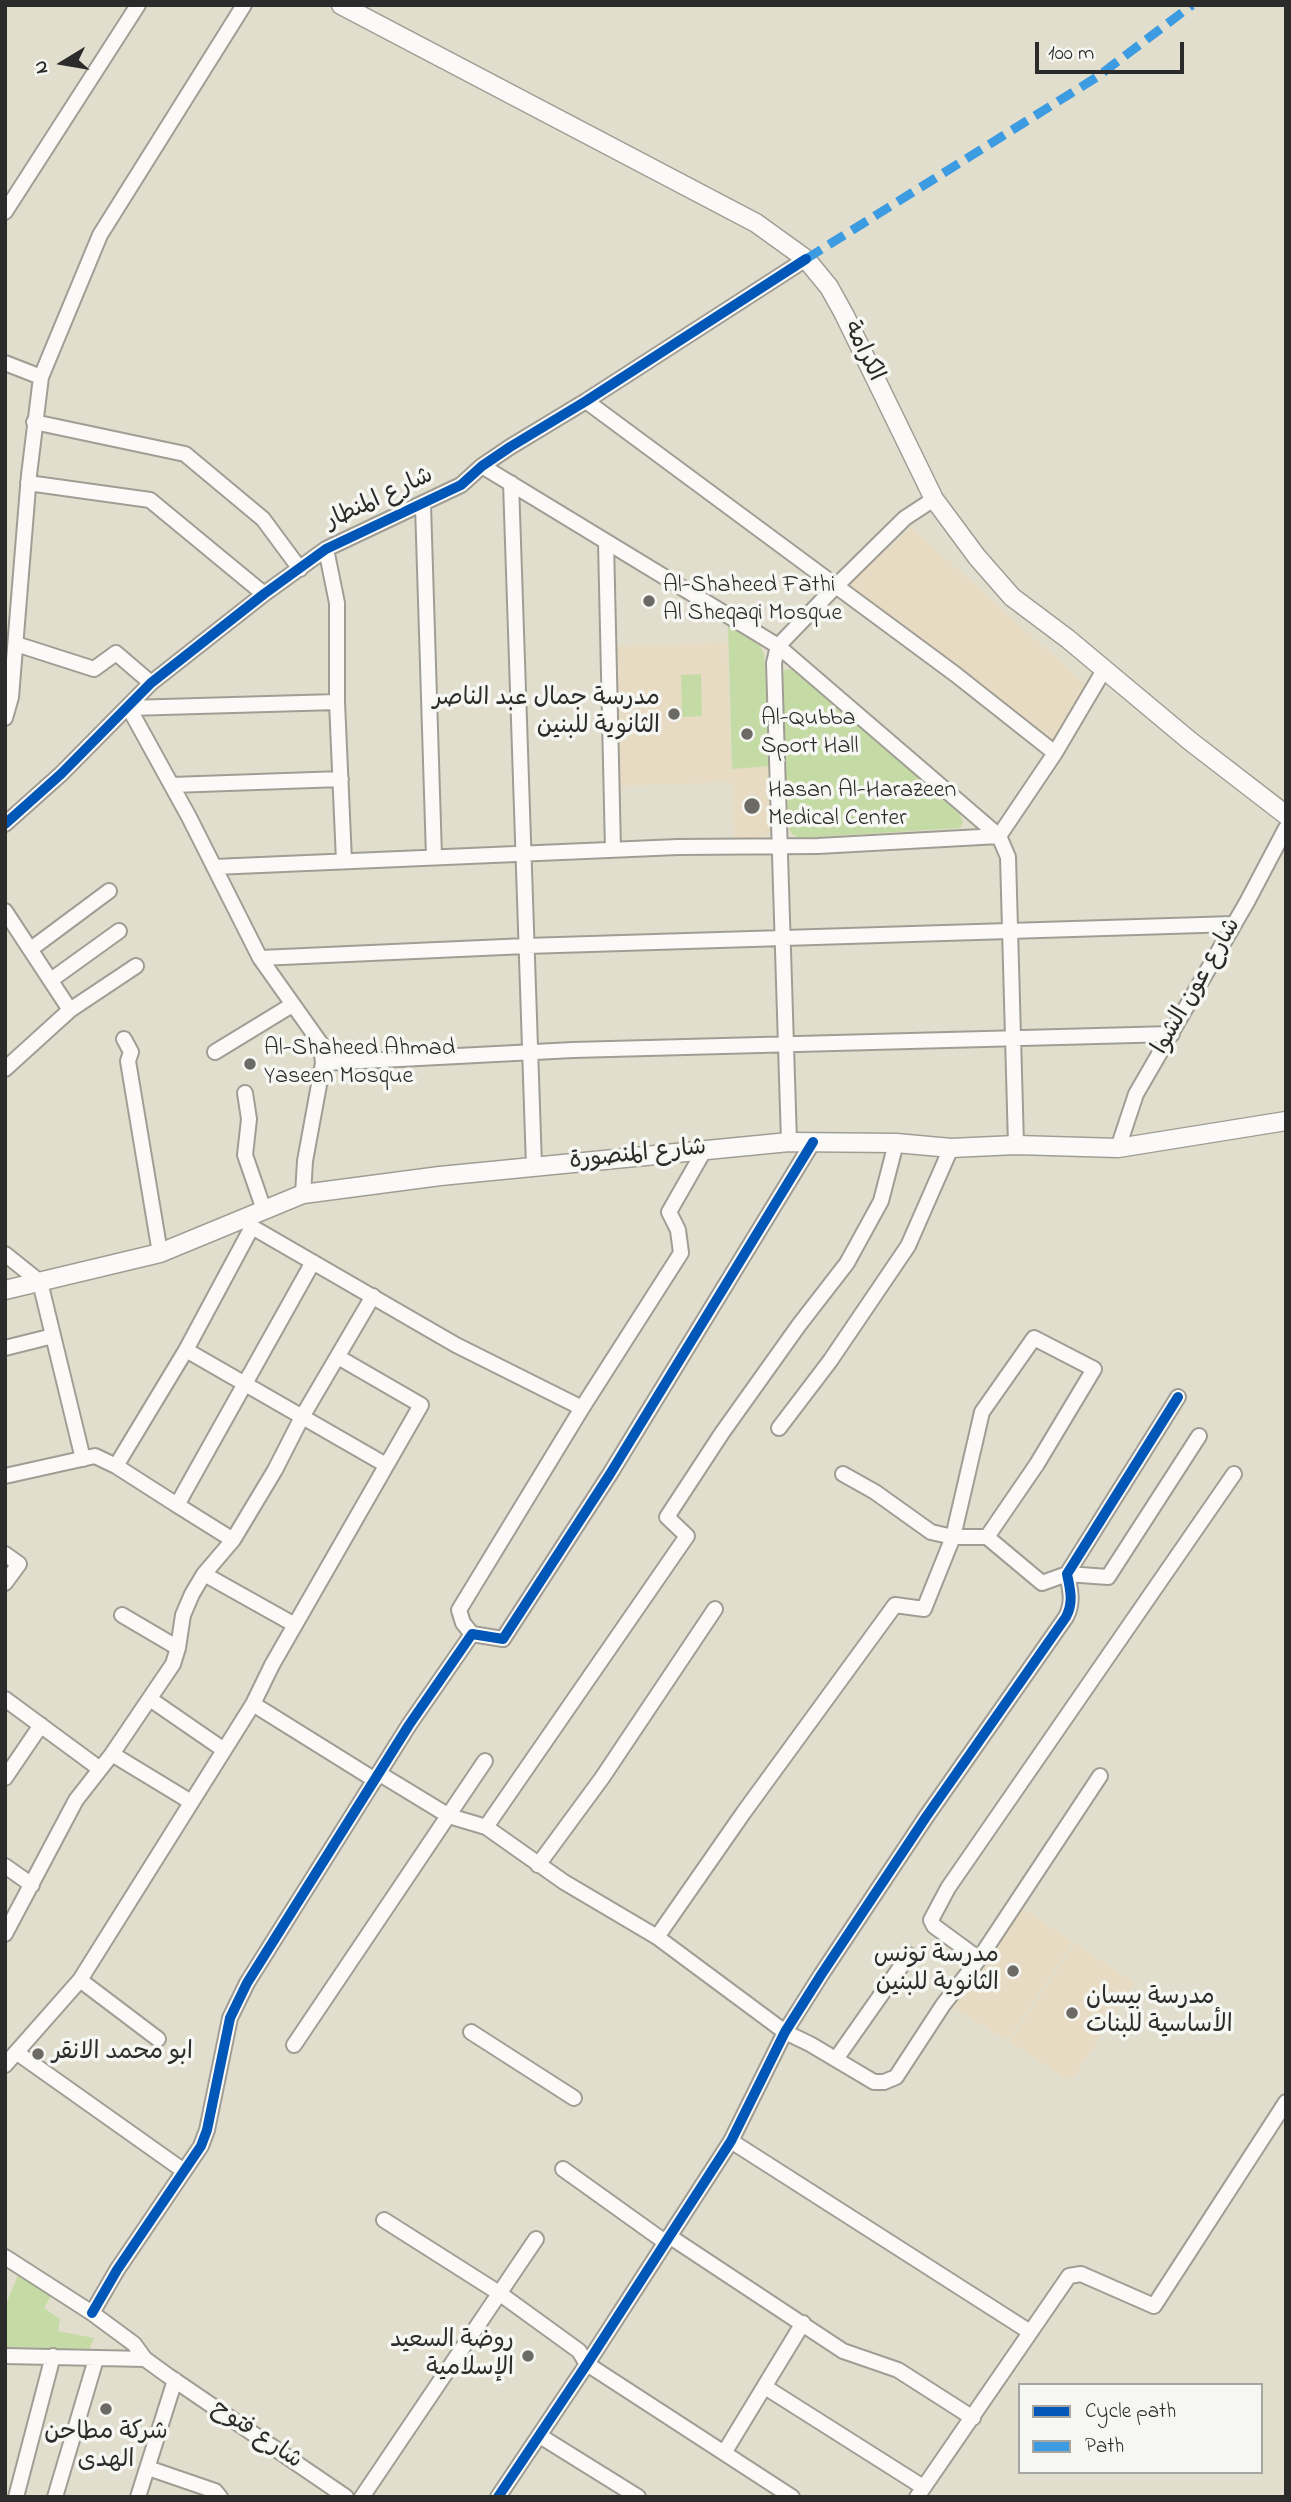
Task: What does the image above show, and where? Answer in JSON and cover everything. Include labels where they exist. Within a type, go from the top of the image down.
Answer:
[{"type":"main road","name":"الكرامة","points":[[341,5],[756,223],[806,259],[829,287],[844,314],[934,499],[977,557],[1012,597],[1286,815]]},
{"type":"main road","name":"شارع المنصورة","points":[[5,1290],[160,1253],[248,1222],[264,1209],[303,1194],[534,1166],[789,1142],[896,1143],[951,1148],[1016,1145],[1118,1148],[1286,1121]]},
{"type":"street","points":[[5,212],[138,5]]},
{"type":"street","points":[[5,718],[11,697],[28,482],[41,377],[100,235],[244,5]]},
{"type":"street","name":"شارع المنطار","points":[[5,824],[129,708],[152,683],[264,594],[326,549],[461,485],[481,466],[806,259]]},
{"type":"street","points":[[5,363],[41,377]]},
{"type":"street","points":[[586,401],[955,674],[1055,753]]},
{"type":"street","points":[[34,422],[185,454],[249,506],[300,569]]},
{"type":"street","points":[[481,466],[778,646],[999,836],[1007,857],[1016,1145]]},
{"type":"street","points":[[28,482],[150,500],[264,594]]},
{"type":"street","points":[[511,483],[534,1166]]},
{"type":"street","points":[[789,1142],[774,663],[778,646],[836,586],[905,519],[934,499]]},
{"type":"street","points":[[423,505],[435,858]]},
{"type":"street","points":[[606,542],[613,850]]},
{"type":"street","points":[[326,549],[337,603],[337,702],[344,860]]},
{"type":"street","points":[[16,645],[94,669],[116,653],[152,683]]},
{"type":"street","points":[[999,836],[1055,753],[1104,670]]},
{"type":"street","points":[[303,1194],[323,1063],[321,1044],[260,958],[172,785],[129,708],[337,702]]},
{"type":"street","points":[[172,785],[341,779]]},
{"type":"street","name":"شارع عون الشوا","points":[[1118,1148],[1136,1094],[1234,925],[1286,828]]},
{"type":"street","points":[[214,867],[678,847],[780,847],[999,836]]},
{"type":"street","points":[[31,949],[109,891]]},
{"type":"street","points":[[5,911],[70,1010]]},
{"type":"street","points":[[260,958],[526,946],[1234,925]]},
{"type":"street","points":[[51,980],[119,931]]},
{"type":"street","points":[[5,1069],[70,1010],[136,966]]},
{"type":"street","points":[[215,1052],[292,1004]]},
{"type":"street","points":[[323,1063],[573,1050],[1172,1034]]},
{"type":"street","points":[[124,1039],[131,1052],[128,1062],[160,1253]]},
{"type":"street","points":[[246,1093],[249,1119],[244,1155],[264,1209]]},
{"type":"street","points":[[705,1149],[669,1212],[678,1230],[681,1253],[582,1408],[459,1610],[463,1623],[472,1634],[503,1639],[610,1474],[813,1142]]},
{"type":"street","points":[[486,1827],[687,1536],[667,1517],[722,1433],[847,1263],[881,1201],[896,1143]]},
{"type":"street","points":[[779,1428],[830,1361],[908,1246],[951,1148]]},
{"type":"street","points":[[116,1466],[186,1350],[248,1222],[456,1345],[582,1408]]},
{"type":"street","points":[[5,1254],[40,1282],[83,1459]]},
{"type":"street","points":[[177,1505],[313,1262]]},
{"type":"street","points":[[5,1934],[76,1800],[112,1754],[173,1664],[183,1615],[204,1574],[233,1540],[373,1296]]},
{"type":"street","points":[[5,1348],[53,1336]]},
{"type":"street","points":[[657,1937],[895,1605],[923,1609],[953,1537],[982,1412],[1034,1338],[1094,1369],[1037,1464],[987,1537]]},
{"type":"street","points":[[186,1350],[386,1465]]},
{"type":"street","points":[[5,2064],[80,1980],[253,1704],[272,1665],[421,1405],[338,1357]]},
{"type":"street","points":[[498,2497],[731,2141],[785,2032],[926,1817],[1066,1617],[1072,1598],[1067,1574],[1178,1397]]},
{"type":"street","points":[[843,1474],[875,1492],[930,1532],[953,1537],[987,1537],[1042,1583],[1067,1574],[1108,1577],[1199,1436]]},
{"type":"street","points":[[5,1476],[95,1457],[116,1466],[233,1540]]},
{"type":"street","points":[[979,1959],[934,1926],[931,1920],[934,1913],[948,1888],[1234,1474]]},
{"type":"street","points":[[5,1554],[19,1564],[5,1583]]},
{"type":"street","points":[[204,1574],[295,1625]]},
{"type":"street","points":[[538,1865],[602,1778],[715,1609]]},
{"type":"street","points":[[122,1615],[178,1648]]},
{"type":"street","points":[[92,2313],[117,2270],[201,2146],[208,2130],[230,2018],[237,2001],[409,1725],[472,1634]]},
{"type":"street","points":[[5,1699],[100,1769]]},
{"type":"street","points":[[149,1699],[224,1750]]},
{"type":"street","points":[[253,1704],[449,1816],[486,1827],[538,1865],[657,1937],[785,2032],[874,2082],[884,2082],[896,2077],[943,2005],[979,1959],[1100,1776]]},
{"type":"street","points":[[5,1778],[41,1725]]},
{"type":"street","points":[[112,1754],[191,1802]]},
{"type":"street","points":[[294,2045],[485,1761]]},
{"type":"street","points":[[5,1866],[32,1885]]},
{"type":"street","points":[[836,2059],[909,1955]]},
{"type":"street","points":[[80,1980],[158,2039]]},
{"type":"street","points":[[471,2032],[574,2098]]},
{"type":"street","points":[[16,2052],[184,2171]]},
{"type":"street","points":[[765,2387],[920,2492],[1069,2276],[1081,2274],[1154,2306],[1286,2102]]},
{"type":"street","points":[[731,2141],[1030,2332]]},
{"type":"street","points":[[563,2169],[843,2351],[898,2370],[973,2418]]},
{"type":"street","points":[[384,2220],[499,2293],[579,2351],[587,2364],[792,2497]]},
{"type":"street","points":[[362,2497],[536,2239]]},
{"type":"street","name":"شارع فتوح","points":[[5,2257],[92,2313],[134,2344],[145,2359],[171,2378],[346,2497]]},
{"type":"street","points":[[723,2453],[803,2323]]},
{"type":"street","points":[[5,2356],[145,2359]]},
{"type":"street","points":[[16,2497],[53,2356]]},
{"type":"street","points":[[55,2497],[96,2359]]},
{"type":"street","points":[[138,2497],[171,2378]]},
{"type":"street","points":[[540,2436],[638,2497]]},
{"type":"street","points":[[148,2468],[215,2491],[220,2497]]},
{"type":"shaded area","points":[[911,527],[1086,685],[1051,744],[849,584]]},
{"type":"shaded area","name":"مدرسة جمال عبد الناصر الثانوية للبنين","points":[[727,642],[731,768],[770,766],[772,830],[764,837],[734,839],[732,782],[620,786],[617,646]]},
{"type":"shaded area","name":"مدرسة تونس الثانوية للبنين","points":[[1022,1908],[1073,1942],[1008,2041],[954,2008],[952,2003],[1016,1910]]},
{"type":"shaded area","name":"مدرسة بيسان الأساسية للبنات","points":[[1075,1943],[1135,1983],[1073,2078],[1066,2079],[1010,2042]]},
{"type":"green space","points":[[728,624],[760,646],[764,654],[770,766],[732,769]]},
{"type":"green space","points":[[791,669],[958,811],[963,822],[960,828],[800,838],[793,835],[789,829],[781,675],[784,670]]},
{"type":"green space","points":[[701,674],[702,716],[682,717],[681,675]]},
{"type":"green space","points":[[18,2275],[52,2294],[44,2308],[60,2319],[58,2331],[94,2338],[89,2349],[5,2347],[5,2307]]},
{"type":"marked path","points":[[806,259],[1097,77],[1192,5]]},
{"type":"cycle path","points":[[5,824],[61,774],[151,683],[326,549],[461,485],[482,466],[510,447],[806,259]]},
{"type":"cycle path","points":[[92,2313],[117,2270],[201,2146],[207,2130],[230,2018],[247,1983],[409,1725],[472,1634],[503,1639],[610,1474],[813,1142]]},
{"type":"cycle path","points":[[498,2497],[731,2141],[785,2032],[821,1975],[926,1817],[1066,1617],[1071,1601],[1067,1574],[1178,1397]]},
{"type":"place","name":"Al-Shaheed Fathi Al Sheqaqi Mosque","points":[[649,601]]},
{"type":"place","name":"مدرسة جمال عبد الناصر الثانوية للبنين","points":[[674,714]]},
{"type":"place","name":"Al-Qubba Sport Hall","points":[[747,734]]},
{"type":"place","name":"Hasan Al-Harazeen Medical Center","points":[[752,806]]},
{"type":"place","name":"Al-Shaheed Ahmad Yaseen Mosque","points":[[250,1064]]},
{"type":"place","name":"مدرسة تونس الثانوية للبنين","points":[[1013,1971]]},
{"type":"place","name":"مدرسة بيسان الأساسية للبنات","points":[[1072,2013]]},
{"type":"place","name":"ابو محمد الانقر","points":[[38,2054]]},
{"type":"place","name":"روضة السعيد الإسلامية","points":[[528,2356]]},
{"type":"place","name":"شركة مطاحن الهدى","points":[[106,2409]]}]
